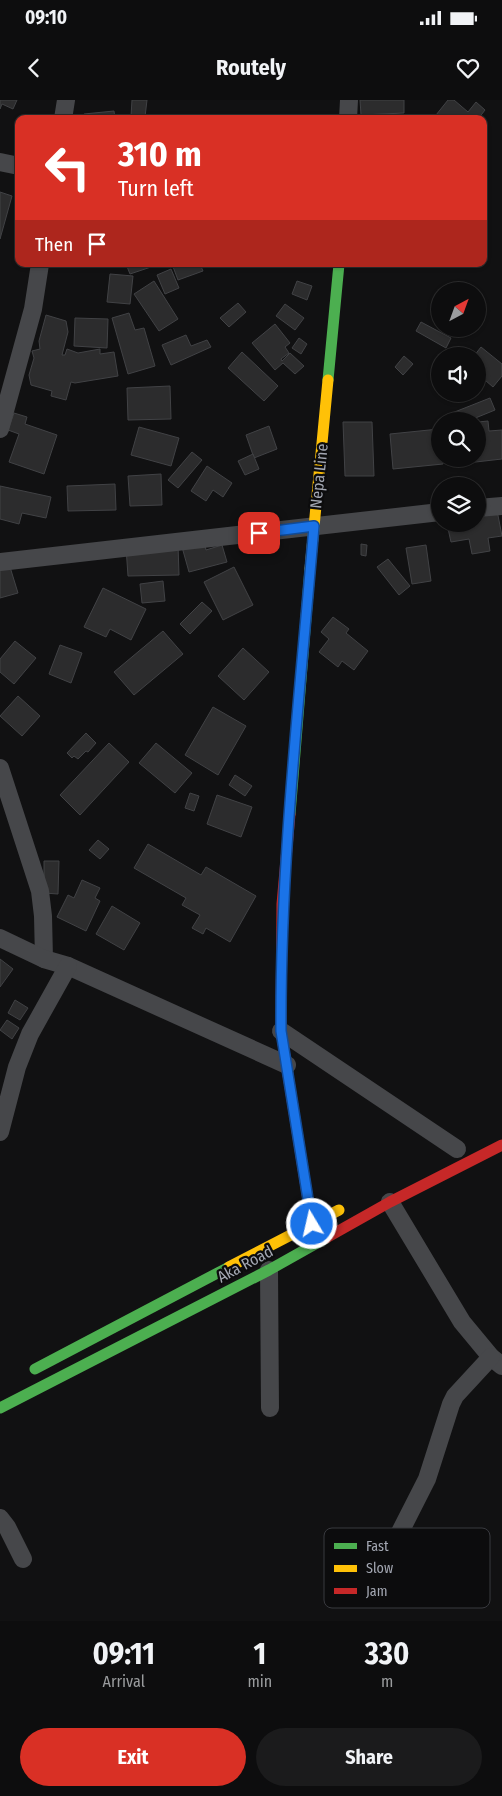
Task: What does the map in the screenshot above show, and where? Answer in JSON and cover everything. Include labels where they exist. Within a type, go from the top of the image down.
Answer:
[{"type":"street","points":[[64,115],[66,100]]},
{"type":"street","points":[[348,115],[349,100]]},
{"type":"street","points":[[0,162],[15,165]]},
{"type":"street","points":[[0,429],[33,309],[40,267]]},
{"type":"street","name":"Nepa Line","points":[[312,1224],[281,1031],[282,904],[314,526],[339,267]]},
{"type":"street","points":[[486,507],[502,506]]},
{"type":"street","points":[[0,562],[111,551],[431,513]]},
{"type":"street","points":[[0,768],[40,891],[43,916],[44,959]]},
{"type":"street","points":[[0,938],[44,959],[68,966],[287,1065]]},
{"type":"street","points":[[0,1132],[17,1067],[30,1034],[68,966]]},
{"type":"street","points":[[281,1031],[457,1149]]},
{"type":"street","name":"Aka Road","points":[[0,1408],[269,1270],[390,1202],[502,1145]]},
{"type":"street","points":[[390,1202],[462,1322],[496,1362],[456,1396],[451,1404],[427,1479],[402,1528]]},
{"type":"street","name":"Aka Road","points":[[26,1373],[346,1207]]},
{"type":"street","points":[[269,1270],[270,1408]]},
{"type":"street","points":[[0,1518],[7,1527],[23,1559]]},
{"type":"building","points":[[0,100],[17,100],[13,109],[2,104],[0,109]]},
{"type":"building","points":[[132,100],[147,100],[145,115],[131,115]]},
{"type":"building","points":[[360,100],[404,100],[404,113],[361,115]]},
{"type":"building","points":[[448,100],[454,100],[468,112],[476,102],[485,110],[481,115],[436,115]]},
{"type":"building","points":[[114,111],[114,115],[84,115]]},
{"type":"building","points":[[0,192],[12,196],[0,239]]},
{"type":"building","points":[[127,267],[151,267],[130,274]]},
{"type":"building","points":[[173,267],[201,267],[203,271],[178,280]]},
{"type":"building","points":[[171,269],[179,288],[165,294],[157,275]]},
{"type":"building","points":[[110,274],[133,276],[130,304],[107,302]]},
{"type":"building","points":[[154,281],[178,319],[159,331],[134,294]]},
{"type":"building","points":[[297,281],[312,286],[307,300],[292,294]]},
{"type":"building","points":[[238,303],[246,312],[229,327],[220,318]]},
{"type":"building","points":[[285,304],[304,318],[295,330],[276,316]]},
{"type":"building","points":[[129,313],[135,330],[144,328],[155,366],[128,374],[112,318]]},
{"type":"building","points":[[46,315],[66,321],[68,332],[62,355],[65,355],[67,349],[78,353],[100,349],[100,354],[114,352],[118,376],[71,382],[66,400],[51,396],[52,391],[31,385],[29,375],[34,358],[32,351],[40,349],[39,341]]},
{"type":"building","points":[[75,318],[108,319],[107,348],[74,346]]},
{"type":"building","points":[[421,322],[431,327],[431,338],[451,338],[446,347],[444,347],[416,331]]},
{"type":"building","points":[[275,324],[290,343],[285,347],[289,353],[281,359],[282,361],[290,353],[304,366],[295,374],[283,363],[275,370],[252,343]]},
{"type":"building","points":[[186,335],[191,346],[207,340],[211,347],[171,365],[162,345]]},
{"type":"building","points":[[299,338],[307,344],[301,354],[292,348]]},
{"type":"building","points":[[486,351],[502,364],[502,376],[493,387],[486,381]]},
{"type":"building","points":[[242,352],[278,386],[264,401],[228,368]]},
{"type":"building","points":[[404,356],[413,364],[403,375],[395,367]]},
{"type":"building","points":[[170,386],[171,419],[128,420],[127,388]]},
{"type":"building","points":[[490,398],[495,410],[486,414],[486,412],[455,412],[480,402],[486,402],[486,400]]},
{"type":"building","points":[[14,413],[27,417],[25,424],[57,435],[44,474],[9,462],[19,434],[8,430]]},
{"type":"building","points":[[486,421],[488,421],[489,431],[502,430],[502,459],[486,461]]},
{"type":"building","points":[[343,422],[372,422],[374,476],[345,476]]},
{"type":"building","points":[[269,426],[277,449],[254,458],[246,435]]},
{"type":"building","points":[[139,427],[179,438],[171,466],[131,455]]},
{"type":"building","points":[[431,430],[431,465],[393,469],[390,434]]},
{"type":"building","points":[[192,452],[202,460],[178,488],[168,480]]},
{"type":"building","points":[[253,454],[259,469],[245,475],[238,461]]},
{"type":"building","points":[[207,466],[232,483],[223,497],[213,490],[206,501],[191,491]]},
{"type":"building","points":[[161,474],[162,505],[130,506],[128,476]]},
{"type":"building","points":[[115,484],[116,510],[68,511],[67,486]]},
{"type":"building","points":[[0,486],[51,497],[46,518],[22,513],[19,524],[0,519]]},
{"type":"building","points":[[495,500],[502,536],[488,538],[490,551],[472,554],[469,539],[451,542],[449,532],[486,532],[486,502]]},
{"type":"building","points":[[204,541],[206,550],[222,545],[227,562],[189,572],[182,547]]},
{"type":"building","points":[[361,544],[367,545],[366,556],[361,555]]},
{"type":"building","points":[[178,545],[179,575],[128,576],[126,547]]},
{"type":"building","points":[[426,545],[431,581],[412,584],[406,548]]},
{"type":"building","points":[[388,559],[410,586],[399,595],[377,567]]},
{"type":"building","points":[[10,567],[18,593],[0,598],[0,570]]},
{"type":"building","points":[[234,567],[253,605],[223,620],[204,582]]},
{"type":"building","points":[[163,581],[165,601],[142,603],[140,584]]},
{"type":"building","points":[[103,588],[146,609],[131,640],[110,629],[106,637],[84,627]]},
{"type":"building","points":[[202,602],[212,611],[190,634],[180,624]]},
{"type":"building","points":[[333,617],[349,629],[346,633],[368,651],[354,670],[342,661],[338,667],[319,652],[329,639],[321,632]]},
{"type":"building","points":[[163,631],[183,654],[134,695],[114,672]]},
{"type":"building","points":[[15,641],[36,658],[14,684],[0,672],[0,659]]},
{"type":"building","points":[[60,645],[82,653],[71,683],[49,674]]},
{"type":"building","points":[[243,648],[269,672],[244,700],[218,676]]},
{"type":"building","points":[[18,696],[40,716],[22,736],[0,716]]},
{"type":"building","points":[[213,707],[246,726],[218,775],[185,755]]},
{"type":"building","points":[[86,733],[96,743],[78,759],[74,756],[72,758],[67,753]]},
{"type":"building","points":[[109,743],[129,762],[80,815],[60,795]]},
{"type":"building","points":[[156,743],[192,773],[175,793],[139,763]]},
{"type":"building","points":[[235,775],[252,786],[245,796],[229,785]]},
{"type":"building","points":[[190,793],[199,796],[194,811],[185,808]]},
{"type":"building","points":[[217,795],[252,807],[241,837],[207,824]]},
{"type":"building","points":[[98,840],[109,849],[100,859],[89,850]]},
{"type":"building","points":[[148,844],[201,875],[206,867],[256,896],[230,942],[206,928],[203,934],[192,928],[200,915],[182,905],[186,898],[134,868]]},
{"type":"building","points":[[44,861],[59,861],[58,894],[44,893]]},
{"type":"building","points":[[82,880],[100,888],[95,898],[100,901],[86,931],[57,917],[68,895],[74,898]]},
{"type":"building","points":[[112,906],[140,923],[124,950],[96,934]]},
{"type":"building","points":[[0,959],[13,969],[0,987]]},
{"type":"building","points":[[15,1000],[28,1008],[20,1020],[8,1013]]},
{"type":"building","points":[[7,1020],[19,1028],[12,1039],[0,1030]]},
{"type":"traffic: fast","points":[[328,380],[339,267]]},
{"type":"traffic: fast","points":[[290,814],[310,569]]},
{"type":"traffic: fast","points":[[0,1408],[269,1270],[326,1238]]},
{"type":"traffic: fast","points":[[35,1369],[229,1267]]},
{"type":"traffic: slow","points":[[310,569],[328,380]]},
{"type":"traffic: slow","points":[[229,1267],[339,1210]]},
{"type":"traffic: jam","points":[[290,814],[282,904],[281,1031],[312,1225]]},
{"type":"traffic: jam","points":[[326,1238],[390,1202],[502,1145]]},
{"type":"route","points":[[259,533],[314,526],[282,904],[281,1000],[281,1031],[312,1224]]}]
